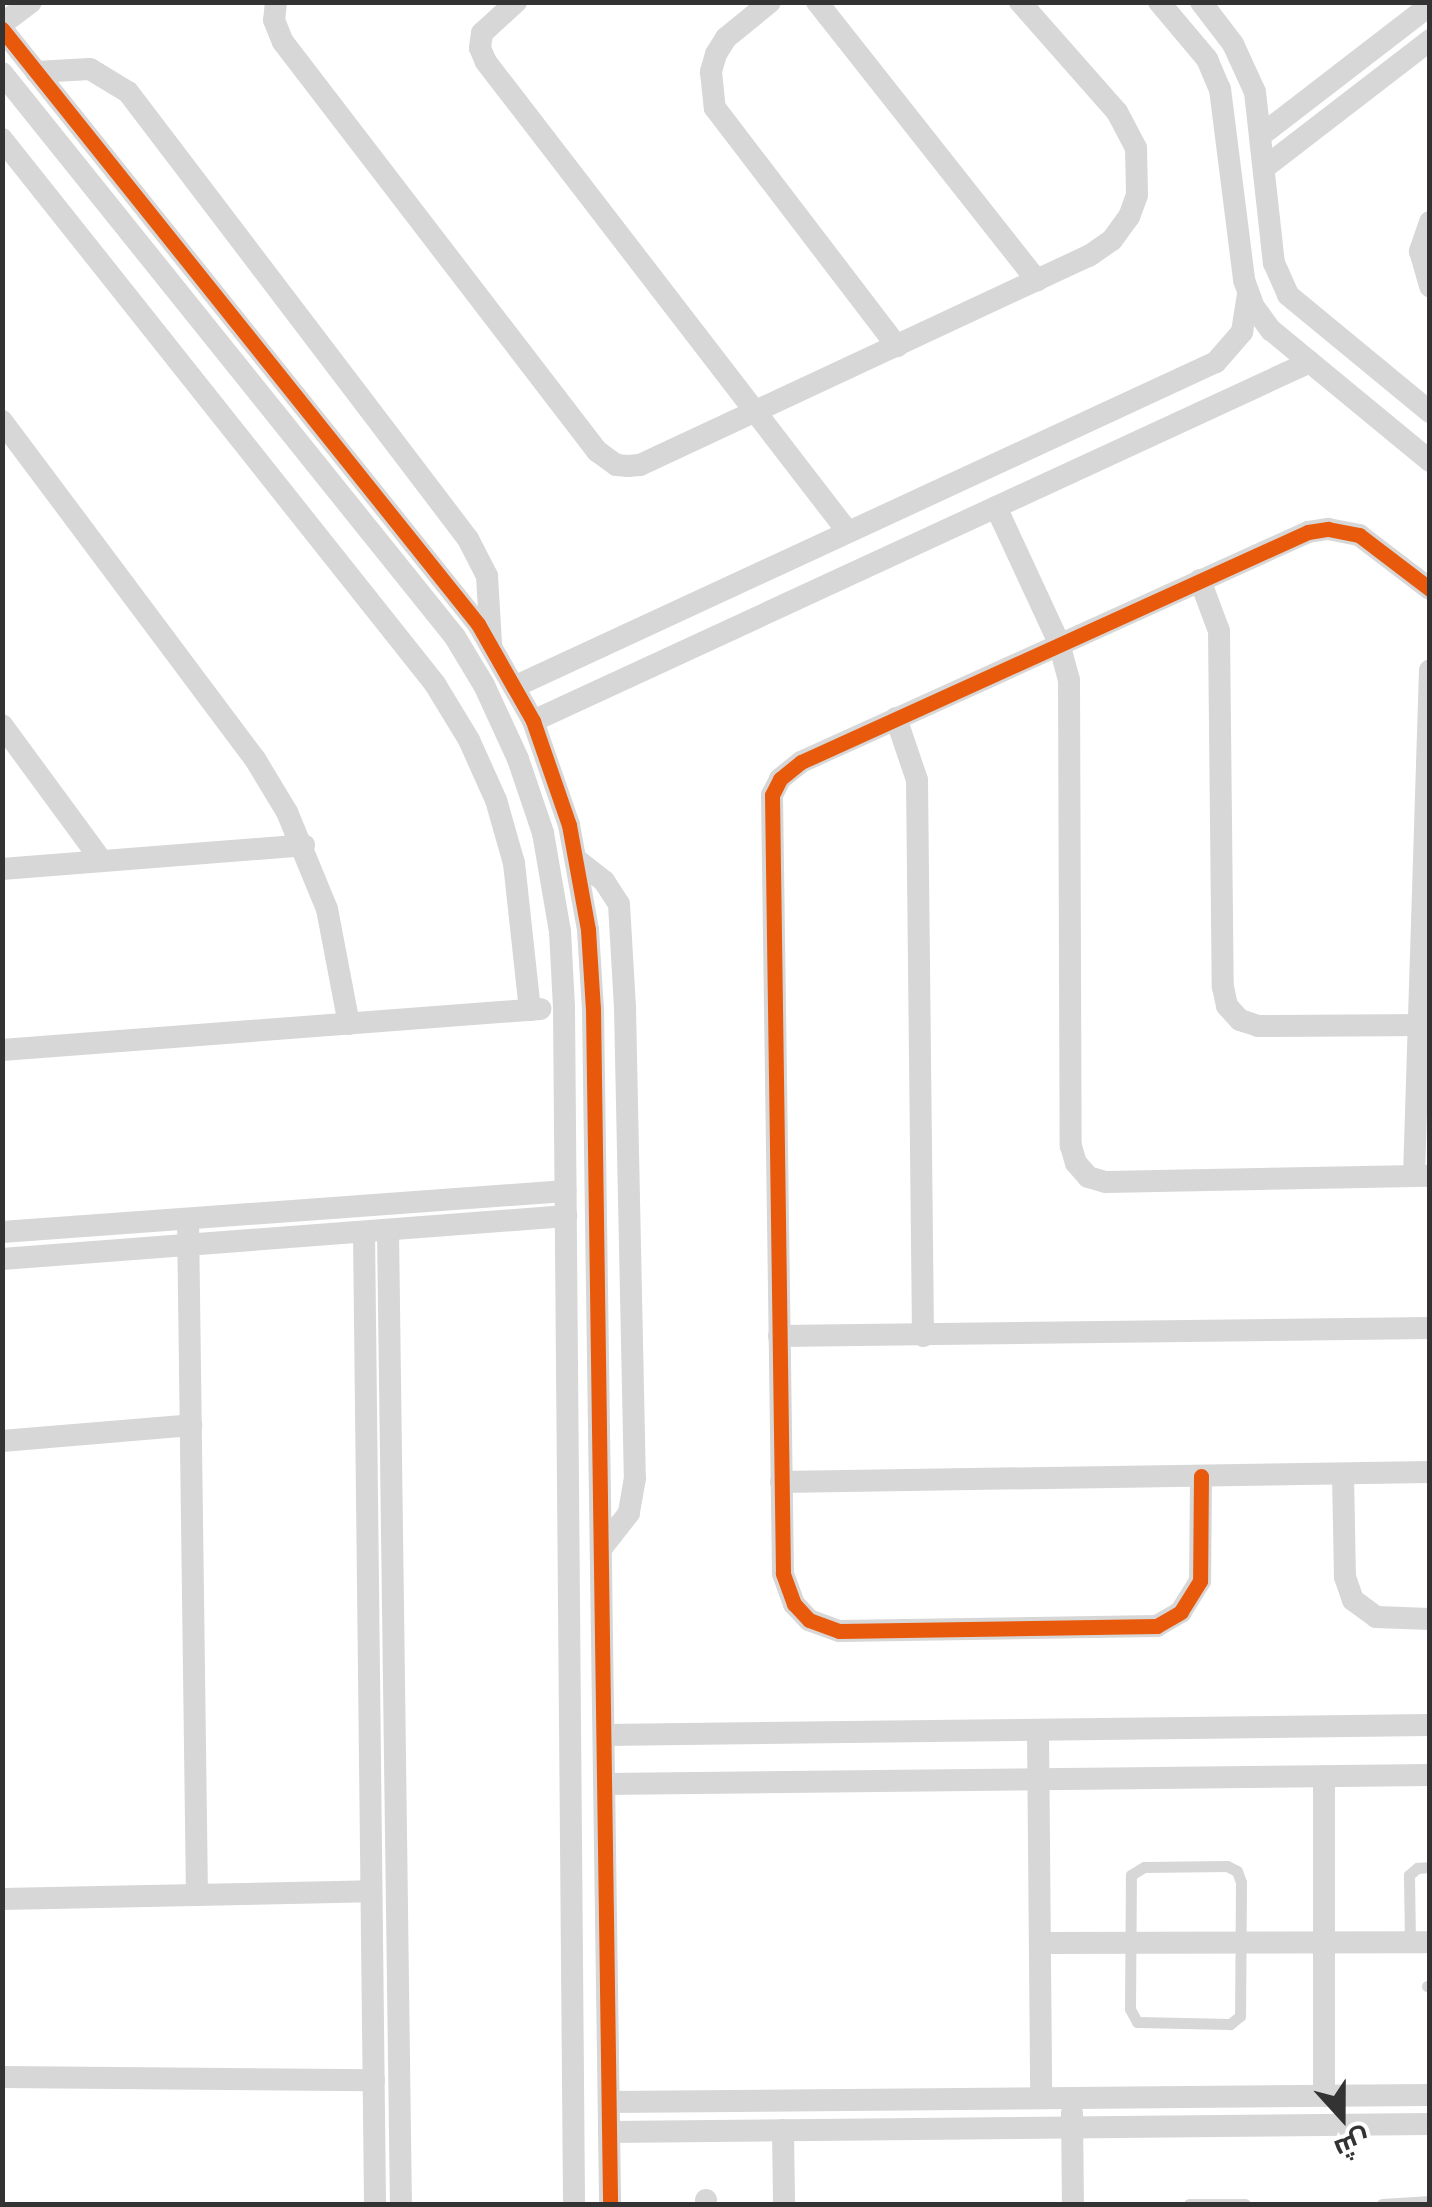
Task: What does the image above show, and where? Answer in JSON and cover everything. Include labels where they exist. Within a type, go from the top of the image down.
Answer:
[{"type":"street","points":[[31,2],[2,27],[491,644],[532,721],[559,791],[578,860],[590,948],[594,1092],[610,2204]]},
{"type":"street","points":[[276,2],[274,20],[283,42],[605,460],[640,465],[1037,281],[1089,256],[1112,240],[1129,217],[1140,171],[1136,148],[1117,112],[1020,2]]},
{"type":"street","points":[[516,2],[482,32],[480,48],[486,62],[848,532]]},
{"type":"street","points":[[770,2],[726,38],[716,54],[711,72],[715,108],[897,346]]},
{"type":"street","points":[[817,2],[1037,281]]},
{"type":"street","points":[[516,686],[1216,362],[1242,332],[1248,294],[1220,89],[1206,58],[1159,2]]},
{"type":"street","points":[[1202,2],[1246,67],[1255,92],[1274,263],[1288,295],[1430,412]]},
{"type":"street","points":[[1260,136],[1430,5]]},
{"type":"street","points":[[1264,168],[1425,53]]},
{"type":"street","points":[[36,72],[90,69],[128,92],[474,548],[487,576],[491,644]]},
{"type":"street","points":[[2,73],[455,637],[518,759],[543,833],[560,931],[564,1007],[574,2204]]},
{"type":"street","points":[[2,138],[434,684],[469,740],[496,800],[514,862],[530,1010]]},
{"type":"street","points":[[1430,222],[1420,251],[1430,287]]},
{"type":"street","points":[[1248,294],[1271,330],[1430,461]]},
{"type":"street","points":[[532,721],[1310,362]]},
{"type":"street","points":[[2,421],[255,759],[304,844],[327,909],[349,1024]]},
{"type":"street","points":[[996,507],[1060,643],[1069,680],[1071,1146],[1076,1164],[1088,1177],[1106,1182],[1422,1176],[1430,670]]},
{"type":"street","points":[[1201,1476],[1201,1570],[1196,1592],[1170,1620],[1143,1628],[829,1630],[801,1612],[785,1584],[781,1482],[770,804],[780,779],[793,766],[1298,536],[1328,529],[1368,540],[1430,589]]},
{"type":"street","points":[[1200,580],[1214,608],[1220,643],[1223,987],[1227,1006],[1240,1020],[1258,1026],[1424,1025]]},
{"type":"street","points":[[896,718],[917,780],[923,1336]]},
{"type":"street","points":[[2,725],[102,860]]},
{"type":"street","points":[[2,868],[304,844]]},
{"type":"street","points":[[578,860],[604,881],[618,904],[625,1008],[636,1478],[629,1513],[601,1550]]},
{"type":"street","points":[[2,1050],[564,1007]]},
{"type":"street","points":[[565,1092],[594,1092]]},
{"type":"street","points":[[2,1232],[566,1190]]},
{"type":"street","points":[[2,1259],[566,1216]]},
{"type":"street","points":[[188,1218],[197,1894]]},
{"type":"street","points":[[375,2204],[371,1890],[376,1231]]},
{"type":"street","points":[[376,1231],[401,2204]]},
{"type":"street","points":[[779,1336],[1430,1328]]},
{"type":"street","points":[[2,1441],[191,1426]]},
{"type":"street","points":[[781,1482],[1430,1472]]},
{"type":"street","points":[[1343,1474],[1345,1577],[1353,1600],[1376,1617],[1430,1619]]},
{"type":"street","points":[[604,1736],[1430,1724]]},
{"type":"street","points":[[1038,1730],[1042,2098]]},
{"type":"street","points":[[604,1784],[1430,1774]]},
{"type":"street","points":[[1324,1776],[1324,2096]]},
{"type":"street","points":[[2,1899],[371,1890]]},
{"type":"street","points":[[1040,1943],[1420,1942]]},
{"type":"street","points":[[573,2031],[608,2030]]},
{"type":"street","points":[[2,2077],[374,2080]]},
{"type":"street","points":[[609,2102],[1430,2095]]},
{"type":"street","points":[[1072,2098],[1072,2204]]},
{"type":"street","points":[[609,2132],[1430,2124]]},
{"type":"street","points":[[784,2130],[784,2204]]},
{"type":"lane","points":[[1227,1866],[1237,1871],[1241,1882],[1241,1943],[1241,2009],[1236,2021],[1142,2024],[1130,2010],[1134,1871],[1227,1866]]},
{"type":"lane","points":[[1420,1942],[1409,1875],[1417,1868],[1430,1867]]},
{"type":"lane","points":[[1382,2204],[1430,2201]]},
{"type":"lane","points":[[1189,2204],[1244,2204]]},
{"type":"cycle path","points":[[2,29],[478,624],[533,721],[569,825],[588,930],[593,1009],[610,2204]]},
{"type":"cycle path","points":[[1201,1476],[1200,1581],[1181,1612],[1157,1626],[839,1631],[809,1620],[794,1604],[783,1573],[772,795],[780,779],[801,762],[1308,532],[1328,529],[1359,535],[1430,589]]}]
